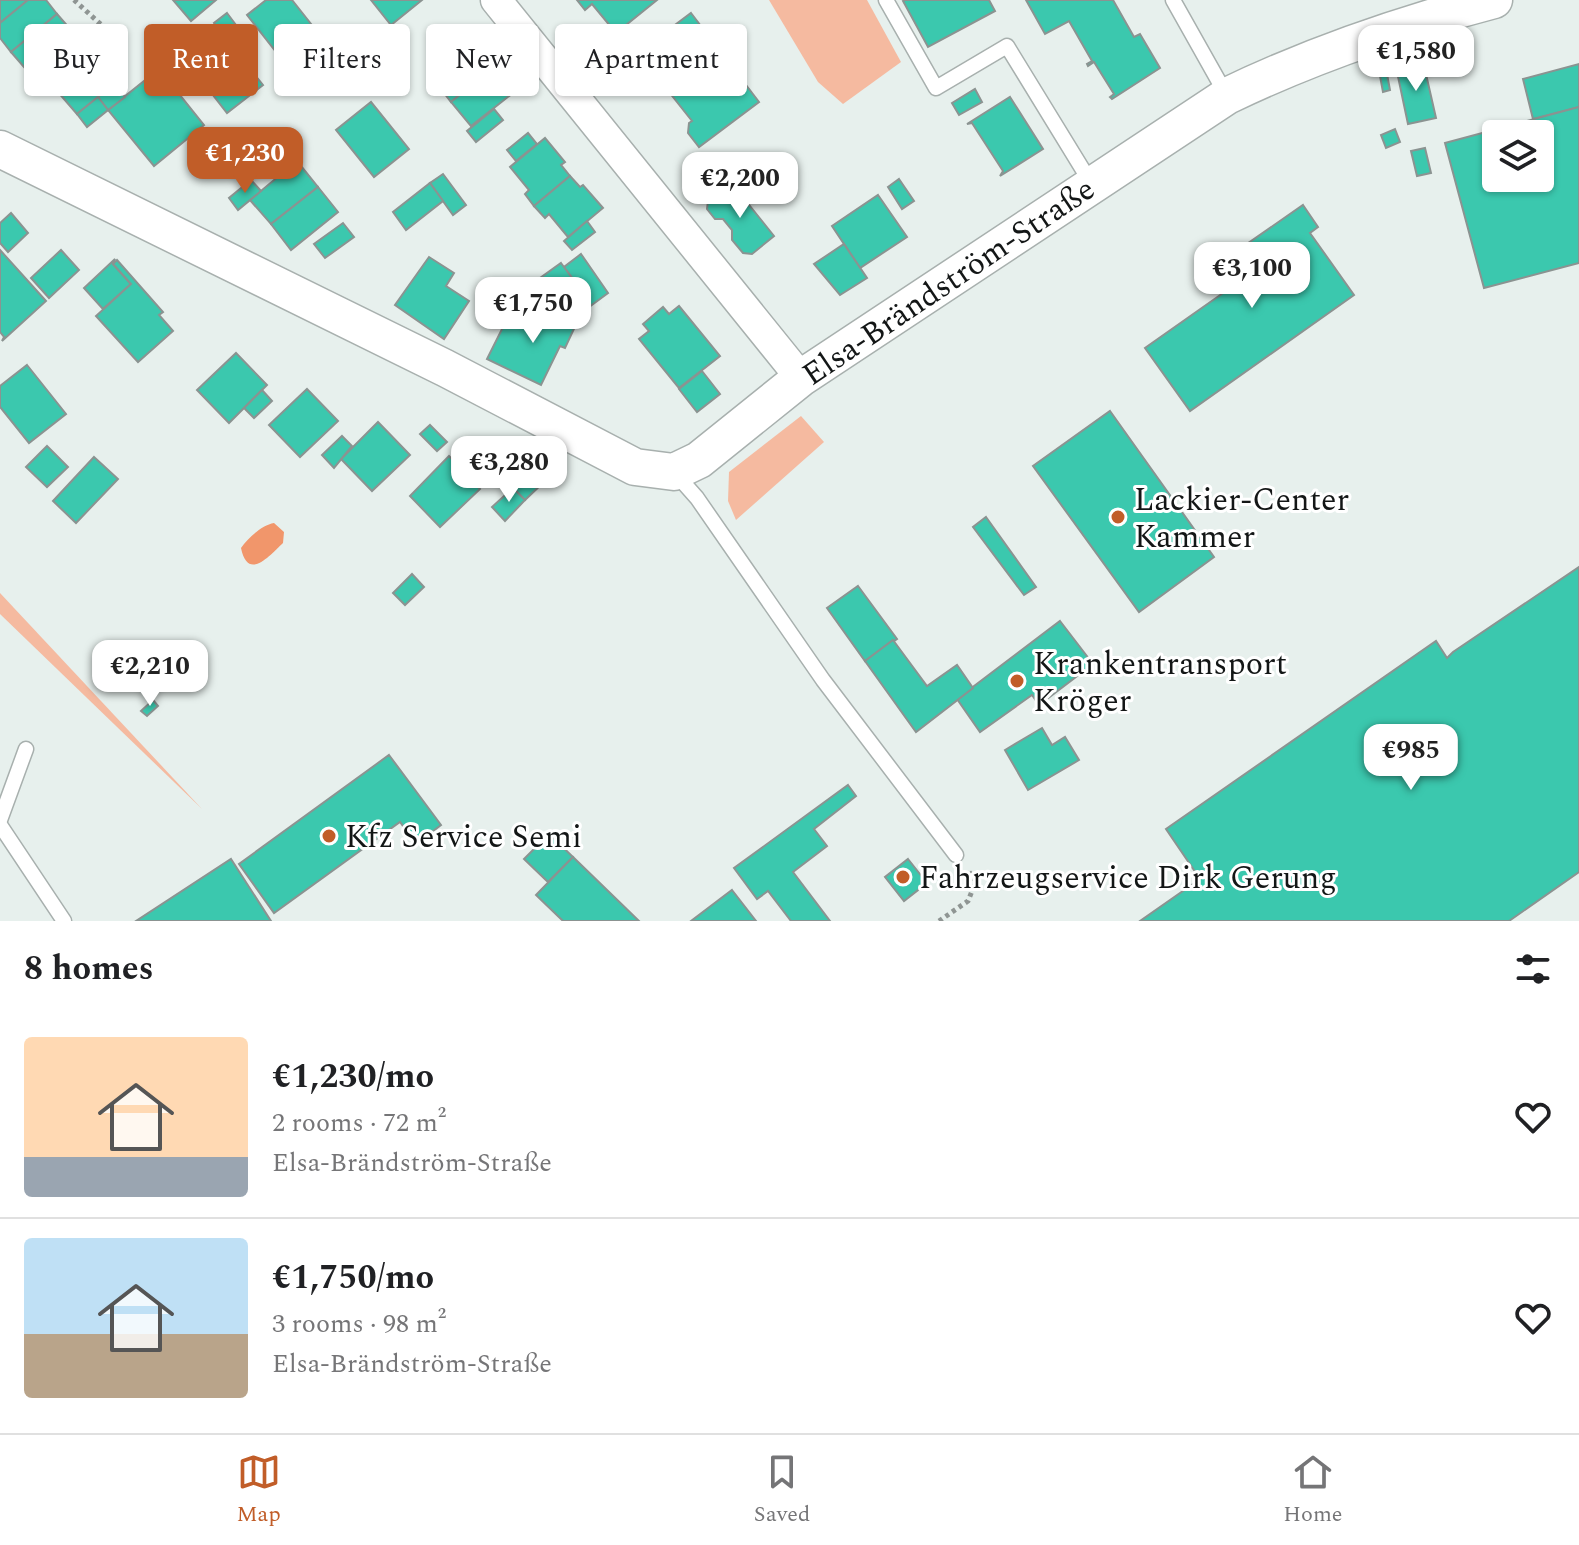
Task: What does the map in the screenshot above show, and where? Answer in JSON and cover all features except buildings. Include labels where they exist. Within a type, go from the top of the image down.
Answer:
[{"type":"street","points":[[496,0],[801,378]]},
{"type":"street","name":"Elsa-Brändström-Straße","points":[[674,472],[699,460],[801,378],[1227,96],[1364,40],[1494,0]]},
{"type":"street","points":[[0,149],[445,368],[635,467],[674,472]]},
{"type":"lane","points":[[886,0],[936,88],[1007,46],[1093,186]]},
{"type":"lane","points":[[1173,0],[1227,96]]},
{"type":"lane","points":[[674,472],[697,498],[823,680],[956,855]]},
{"type":"lane","points":[[26,749],[0,822],[64,921]]},
{"type":"path","points":[[74,0],[100,24]]},
{"type":"path","points":[[939,921],[968,901],[976,881]]},
{"type":"shaded area","points":[[769,0],[867,0],[901,62],[843,104],[818,82]]},
{"type":"shaded area","points":[[801,416],[824,442],[736,520],[728,501],[729,472]]},
{"type":"shaded area","points":[[274,523],[284,532],[283,543],[260,563],[249,563],[241,548],[256,532]]},
{"type":"shaded area","points":[[0,593],[202,809],[0,614]]},
{"type":"place","name":"Lackier-Center Kammer","points":[[1118,517]]},
{"type":"place","name":"Krankentransport Kröger","points":[[1017,681]]},
{"type":"place","name":"Kfz Service Semi","points":[[329,836]]},
{"type":"place","name":"Fahrzeugservice Dirk Gerung","points":[[903,877]]}]
